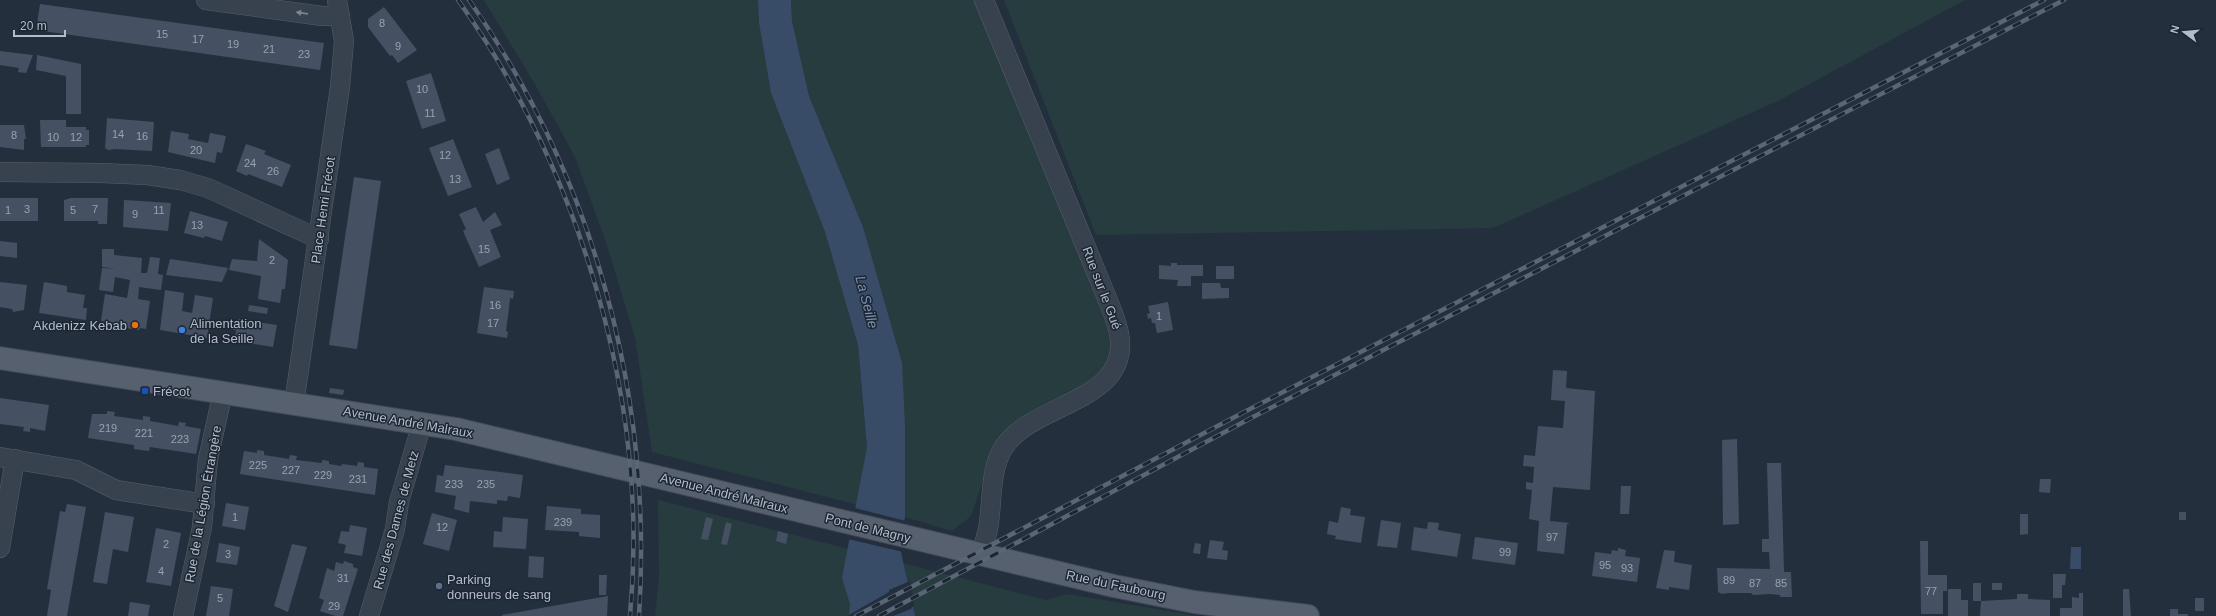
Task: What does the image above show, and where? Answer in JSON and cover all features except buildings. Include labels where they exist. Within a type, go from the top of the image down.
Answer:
[{"type":"main road","name":"Avenue André Malraux","points":[[0,358],[456,429],[811,514]]},
{"type":"main road","name":"Pont de Magny","points":[[811,514],[925,542]]},
{"type":"main road","name":"Rue du Faubourg","points":[[925,542],[1158,595],[1308,616]]},
{"type":"street","points":[[206,0],[322,16],[339,8]]},
{"type":"street","name":"Rue sur le Gué","points":[[981,555],[988,530],[994,474],[1000,454],[1005,446],[1030,423],[1102,386],[1113,372],[1118,362],[1120,347],[1119,332],[1109,303],[984,0]]},
{"type":"street","name":"Place Henri Frécot","points":[[294,404],[340,87],[344,41],[339,8]]},
{"type":"street","points":[[0,172],[101,172],[147,175],[180,180],[208,188],[319,239]]},
{"type":"street","name":"Rue de la Légion Étrangère","points":[[183,616],[205,504],[208,459],[223,392]]},
{"type":"street","name":"Rue des Dames de Metz","points":[[369,616],[395,529],[399,502],[422,423]]},
{"type":"street","points":[[0,548],[8,458],[76,470],[116,490],[205,504]]},
{"type":"green space","points":[[484,0],[758,0],[759,23],[771,93],[825,232],[858,345],[867,447],[858,505],[652,452],[635,338],[606,242],[575,157],[536,86]]},
{"type":"green space","points":[[791,0],[980,0],[1112,334],[1111,357],[1097,380],[1016,421],[1003,434],[994,449],[971,516],[952,531],[905,517],[905,426],[863,227],[809,96],[792,21]]},
{"type":"green space","points":[[1004,0],[1965,0],[1780,100],[1493,228],[1096,235]]},
{"type":"green space","points":[[658,500],[1046,600],[1067,594],[1198,616],[655,616],[659,578]]},
{"type":"water","name":"La Seille","points":[[758,0],[791,0],[792,21],[809,96],[863,227],[902,363],[905,426],[905,517],[899,543],[915,616],[849,616],[850,604],[842,578],[867,447],[858,345],[825,232],[771,93],[759,23]]},
{"type":"water","points":[[2071,547],[2081,547],[2081,569],[2070,569]]},
{"type":"pier","points":[[855,508],[906,521],[901,543],[903,552],[848,539]]},
{"type":"pier","points":[[910,581],[914,605],[911,609],[893,616],[847,616],[889,592],[889,590]]},
{"type":"railway","points":[[458,0],[502,67],[540,139],[572,215],[598,293],[617,373],[629,454],[633,535],[630,616]]},
{"type":"railway","points":[[469,0],[513,69],[551,141],[582,216],[606,293],[625,372],[636,453],[641,534],[639,616]]},
{"type":"railway","points":[[856,616],[1250,409],[2044,0]]},
{"type":"railway","points":[[879,616],[1253,417],[2064,0]]},
{"type":"place","name":"Akdenizz Kebab","points":[[135,325]]},
{"type":"place","name":"Alimentation de la Seille","points":[[182,330]]},
{"type":"place","name":"Frécot","points":[[145,391]]},
{"type":"place","name":"Parking donneurs de sang","points":[[439,586]]}]
